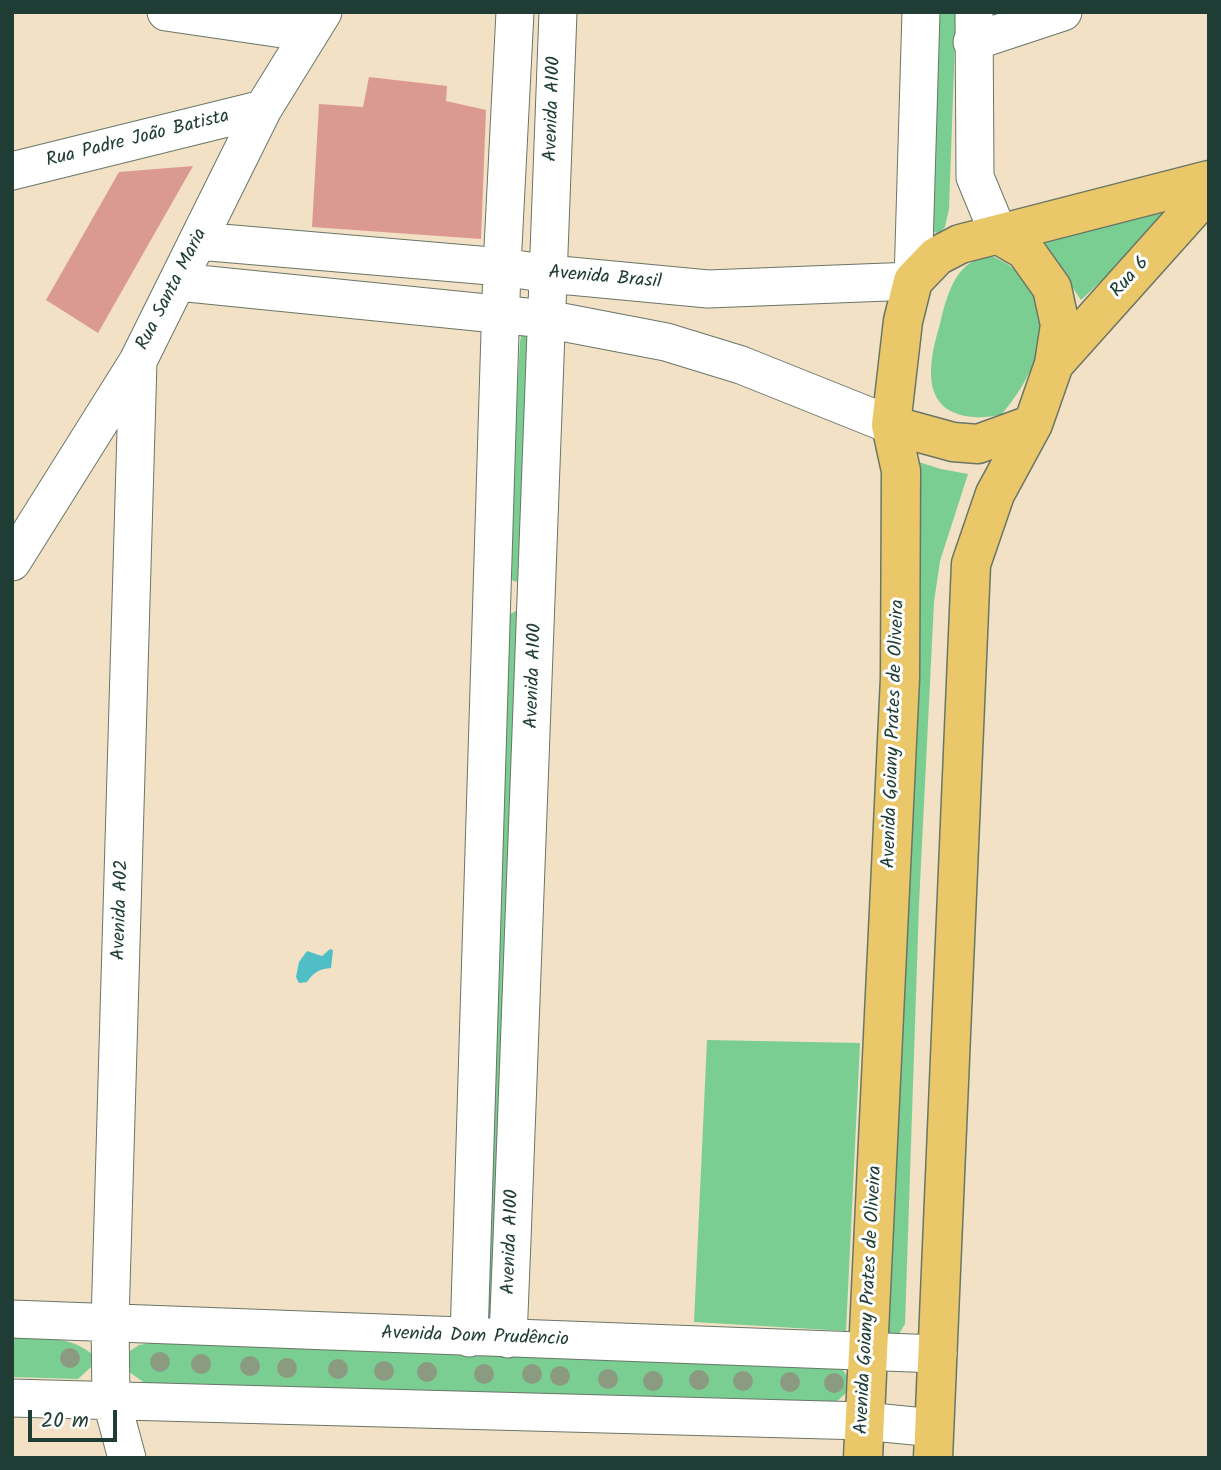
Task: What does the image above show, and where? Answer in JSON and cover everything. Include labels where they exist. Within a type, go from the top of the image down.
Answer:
[{"type":"main road","points":[[913,281],[937,256],[960,244],[1209,180]]},
{"type":"main road","name":"Rua 6","points":[[1054,364],[1209,191]]},
{"type":"main road","points":[[934,1443],[971,564],[995,494],[1033,424],[1054,364],[1060,325],[1052,288],[1025,250],[999,235]]},
{"type":"main road","name":"Avenida Goiany Prates de Oliveira","points":[[864,1440],[900,678],[901,471],[891,425],[902,332],[913,281]]},
{"type":"main road","points":[[891,425],[953,442],[978,444],[1033,424]]},
{"type":"street","points":[[166,12],[317,23]]},
{"type":"street","name":"Avenida A100","points":[[469,1338],[491,601],[503,313],[502,267],[515,12]]},
{"type":"street","name":"Avenida A100","points":[[508,1339],[538,601],[558,12]]},
{"type":"street","name":"Avenida Goiany Prates de Oliveira","points":[[913,281],[921,12]]},
{"type":"street","points":[[999,235],[975,177],[973,27],[1063,12]]},
{"type":"street","name":"Rua Santa Maria","points":[[12,562],[138,360],[263,109],[317,23]]},
{"type":"street","name":"Rua Padre João Batista","points":[[12,171],[263,109]]},
{"type":"street","name":"Avenida Brasil","points":[[198,241],[502,267],[708,289],[913,281]]},
{"type":"street","points":[[178,282],[546,318],[666,342],[741,365],[891,425]]},
{"type":"street","name":"Avenida A02","points":[[127,1458],[111,1399],[110,1322],[138,360]]},
{"type":"street","points":[[491,601],[538,601]]},
{"type":"street","name":"Avenida Dom Prudêncio","points":[[12,1319],[938,1354]]},
{"type":"street","points":[[12,1398],[111,1399],[934,1443]]},
{"type":"green space","points":[[935,12],[956,12],[949,209],[945,227],[939,233],[932,232]]},
{"type":"green space","points":[[1198,190],[1081,300],[1036,234]]},
{"type":"green space","points":[[992,256],[1015,269],[1029,283],[1049,325],[1030,372],[1001,415],[974,417],[956,413],[944,406],[936,396],[931,369],[936,338],[954,281],[969,264]]},
{"type":"green space","points":[[528,325],[520,582],[513,581],[508,571],[520,341],[523,330]]},
{"type":"green space","points":[[912,460],[968,474],[940,561],[934,602],[919,904],[905,1324],[899,1334],[889,1340],[877,1320]]},
{"type":"green space","points":[[518,610],[496,1321],[486,1320],[508,615]]},
{"type":"green space","points":[[707,1040],[860,1043],[846,1331],[694,1322]]},
{"type":"green space","points":[[12,1337],[54,1339],[74,1344],[92,1354],[91,1367],[78,1379],[12,1377]]},
{"type":"green space","points":[[151,1343],[518,1351],[841,1367],[848,1378],[847,1392],[834,1404],[146,1384],[128,1371],[130,1351],[139,1345]]},
{"type":"water","points":[[330,949],[333,950],[331,968],[320,970],[307,982],[299,983],[296,977],[299,962],[307,951],[322,956]]},
{"type":"building","points":[[369,77],[447,86],[446,101],[486,110],[481,239],[312,227],[319,104],[363,107]]},
{"type":"building","points":[[193,166],[98,333],[46,300],[119,172]]}]
